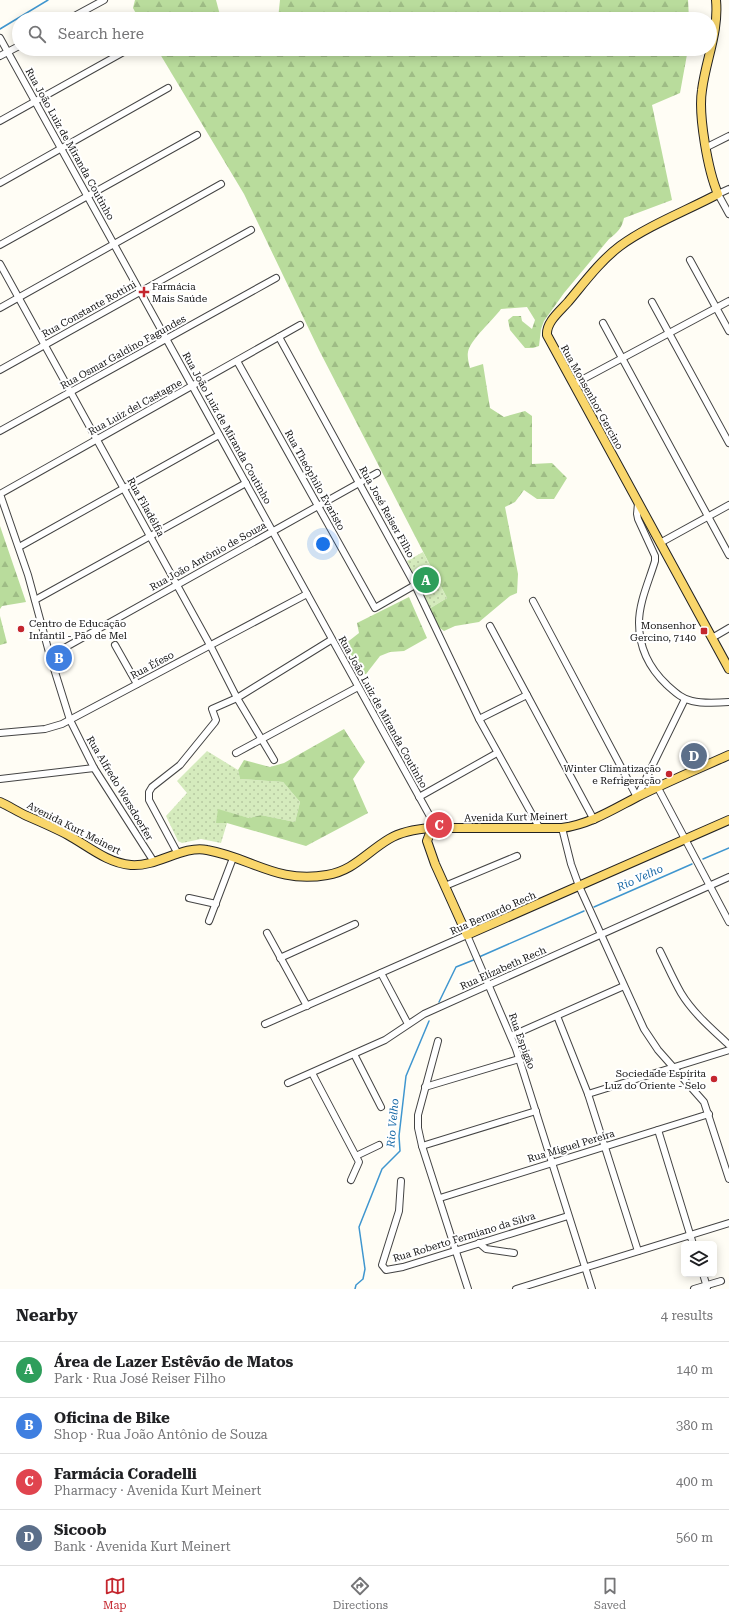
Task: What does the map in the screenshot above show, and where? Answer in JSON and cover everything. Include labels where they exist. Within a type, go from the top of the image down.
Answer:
[{"type":"main road","points":[[716,0],[716,12]]},
{"type":"main road","points":[[710,56],[702,91],[702,115],[712,179],[718,194]]},
{"type":"main road","name":"Rua Monsenhor Gercino","points":[[718,194],[642,232],[621,245],[603,262],[548,325],[547,335],[729,669]]},
{"type":"main road","name":"Avenida Kurt Meinert","points":[[0,802],[60,831],[109,859],[129,865],[154,862],[192,850],[203,849],[280,874],[298,877],[320,876],[344,871],[359,862],[388,839],[409,831],[432,828],[562,828],[576,826],[594,820],[729,755]]},
{"type":"main road","name":"Rua Bernardo Rech","points":[[467,935],[729,820]]},
{"type":"main road","points":[[409,831],[419,833],[427,841],[432,828]]},
{"type":"main road","name":"Rua Espigão","points":[[427,841],[467,935]]},
{"type":"street","points":[[82,12],[104,0]]},
{"type":"street","name":"Rua João Luiz de Miranda Coutinho","points":[[0,38],[331,640],[432,820],[432,828]]},
{"type":"street","points":[[0,56],[12,50]]},
{"type":"street","points":[[0,121],[116,56]]},
{"type":"street","points":[[0,183],[168,88]]},
{"type":"street","points":[[0,245],[197,135]]},
{"type":"street","points":[[707,147],[729,136]]},
{"type":"street","points":[[0,308],[221,184]]},
{"type":"street","points":[[729,189],[718,194],[729,214]]},
{"type":"street","name":"Rua Constante Rottini","points":[[0,370],[251,230]]},
{"type":"street","points":[[690,260],[729,331]]},
{"type":"street","name":"Rua Filadélfia","points":[[0,264],[210,645],[237,698],[274,760]]},
{"type":"street","name":"Rua Osmar Galdino Fagundes","points":[[0,432],[276,278]]},
{"type":"street","points":[[574,384],[729,301]]},
{"type":"street","points":[[652,302],[729,443]]},
{"type":"street","points":[[603,323],[729,555]]},
{"type":"street","name":"Rua Luiz del Castagne","points":[[0,494],[300,325]]},
{"type":"street","name":"Rua José Reiser Filho","points":[[279,337],[415,585],[479,719],[539,827]]},
{"type":"street","name":"Rua Theóphilo Evaristo","points":[[236,361],[375,608],[415,585]]},
{"type":"street","points":[[20,547],[219,435]]},
{"type":"street","name":"Rua João Antônio de Souza","points":[[50,656],[376,473]]},
{"type":"street","points":[[35,600],[246,483]]},
{"type":"street","name":"Rua Alfredo Wersdoerfer","points":[[0,494],[20,547],[50,656],[70,720],[94,768],[154,862]]},
{"type":"street","points":[[638,502],[638,519],[653,550],[655,561],[640,613],[639,622],[642,645],[647,661],[672,690],[685,699],[693,702],[729,702]]},
{"type":"street","points":[[660,543],[729,505]]},
{"type":"street","name":"Rua Éfeso","points":[[0,733],[49,728],[70,720],[306,594]]},
{"type":"street","points":[[533,601],[637,798]]},
{"type":"street","points":[[490,626],[594,820]]},
{"type":"street","points":[[712,638],[729,628]]},
{"type":"street","points":[[178,854],[149,800],[149,792],[152,787],[180,765],[215,722],[216,720],[212,710],[237,698],[331,640]]},
{"type":"street","points":[[115,645],[136,684]]},
{"type":"street","points":[[236,753],[358,687]]},
{"type":"street","points":[[479,719],[527,695]]},
{"type":"street","points":[[637,798],[685,699]]},
{"type":"street","points":[[419,797],[497,753]]},
{"type":"street","points":[[0,778],[94,768]]},
{"type":"street","points":[[658,788],[729,922]]},
{"type":"street","points":[[562,828],[570,864],[624,986],[648,1036],[658,1050],[701,1097],[709,1114],[729,1178]]},
{"type":"street","points":[[445,886],[517,856]]},
{"type":"street","points":[[209,922],[233,858]]},
{"type":"street","name":"Rua Elizabeth Rech","points":[[288,1083],[391,1037],[424,1014],[729,877]]},
{"type":"street","points":[[189,898],[216,904]]},
{"type":"street","points":[[280,958],[355,924]]},
{"type":"street","points":[[267,934],[307,1006]]},
{"type":"street","name":"Rua Espigão","points":[[467,935],[511,1036],[592,1289]]},
{"type":"street","name":"Rua Bernardo Rech","points":[[265,1024],[467,935]]},
{"type":"street","points":[[660,951],[676,984],[686,1000],[729,1045]]},
{"type":"street","points":[[381,973],[408,1024]]},
{"type":"street","points":[[511,1036],[624,986]]},
{"type":"street","points":[[557,1016],[588,1094],[638,1251]]},
{"type":"street","points":[[438,1040],[418,1115],[418,1128],[422,1146],[440,1198],[468,1289]]},
{"type":"street","points":[[588,1094],[729,1050]]},
{"type":"street","points":[[354,1054],[381,1107]]},
{"type":"street","points":[[425,1087],[519,1059]]},
{"type":"street","points":[[312,1073],[359,1162],[351,1180]]},
{"type":"street","points":[[422,1146],[536,1111]]},
{"type":"street","name":"Rua Miguel Pereira","points":[[440,1198],[709,1114]]},
{"type":"street","points":[[658,1130],[692,1241]]},
{"type":"street","points":[[356,1156],[379,1145]]},
{"type":"street","name":"Rua Roberto Fermiano da Silva","points":[[401,1180],[399,1211],[382,1265],[386,1270],[404,1267],[568,1216]]},
{"type":"street","points":[[516,1289],[729,1222]]},
{"type":"street","points":[[479,1243],[486,1249],[514,1253]]},
{"type":"street","points":[[704,1277],[707,1287]]},
{"type":"street","points":[[694,1289],[707,1287],[721,1281]]},
{"type":"green space","points":[[135,0],[216,0],[219,12],[135,12],[133,8]]},
{"type":"green space","points":[[280,0],[688,0],[689,12],[279,12]]},
{"type":"green space","points":[[161,56],[687,56],[680,93],[652,105],[672,200],[624,218],[619,230],[609,239],[564,293],[544,321],[541,329],[539,346],[525,348],[510,330],[508,320],[513,316],[521,316],[522,321],[532,329],[535,320],[527,307],[501,309],[477,336],[468,352],[470,368],[483,364],[490,408],[504,417],[525,411],[532,416],[532,464],[552,463],[567,478],[554,499],[537,499],[524,490],[515,502],[505,507],[518,574],[517,593],[510,596],[479,622],[455,626],[444,631],[437,626],[429,609],[447,598],[319,350],[244,194]]},
{"type":"green space","points":[[0,526],[26,602],[2,606],[0,609]]},
{"type":"green space","points":[[423,552],[447,598],[429,609],[407,561]]},
{"type":"green space","points":[[409,597],[427,638],[404,651],[390,652],[380,656],[366,674],[360,675],[345,644],[359,633],[357,623]]},
{"type":"green space","points":[[0,616],[7,643],[0,645]]},
{"type":"green space","points":[[344,729],[365,762],[353,779],[368,813],[306,846],[227,823],[216,823],[218,809],[249,818],[261,815],[295,822],[300,802],[283,782],[240,779],[238,770],[244,760],[270,767],[284,763]]},
{"type":"green space","points":[[207,751],[238,770],[240,779],[283,782],[300,802],[295,822],[261,815],[249,818],[219,810],[227,823],[221,843],[201,839],[182,843],[178,841],[166,816],[187,793],[177,781]]},
{"type":"waterway","points":[[28,12],[48,0]]},
{"type":"waterway","points":[[0,29],[12,22]]},
{"type":"waterway","name":"Rio Velho","points":[[703,859],[729,848]]},
{"type":"waterway","name":"Rio Velho","points":[[594,907],[692,864]]},
{"type":"waterway","name":"Rio Velho","points":[[479,957],[584,911]]},
{"type":"waterway","name":"Rio Velho","points":[[439,1002],[456,967],[476,959]]},
{"type":"waterway","name":"Rio Velho","points":[[355,1289],[356,1285],[363,1279],[365,1269],[359,1227],[382,1169],[400,1151],[399,1136],[406,1076],[429,1021]]},
{"type":"place","name":"Farmácia Mais Saúde","points":[[144,292]]},
{"type":"place","name":"Área de Lazer Estêvão de Matos","points":[[426,580]]},
{"type":"place","name":"Centro de Educação Infantil - Pão de Mel","points":[[21,629]]},
{"type":"place","name":"Monsenhor Gercino, 7140","points":[[704,631]]},
{"type":"place","name":"Oficina de Bike","points":[[59,658]]},
{"type":"place","name":"Sicoob","points":[[694,756]]},
{"type":"place","name":"Winter Climatização e Refrigeração","points":[[669,774]]},
{"type":"place","name":"Farmácia Coradelli","points":[[439,825]]},
{"type":"place","name":"Sociedade Espírita Luz do Oriente - Selo","points":[[714,1079]]}]
